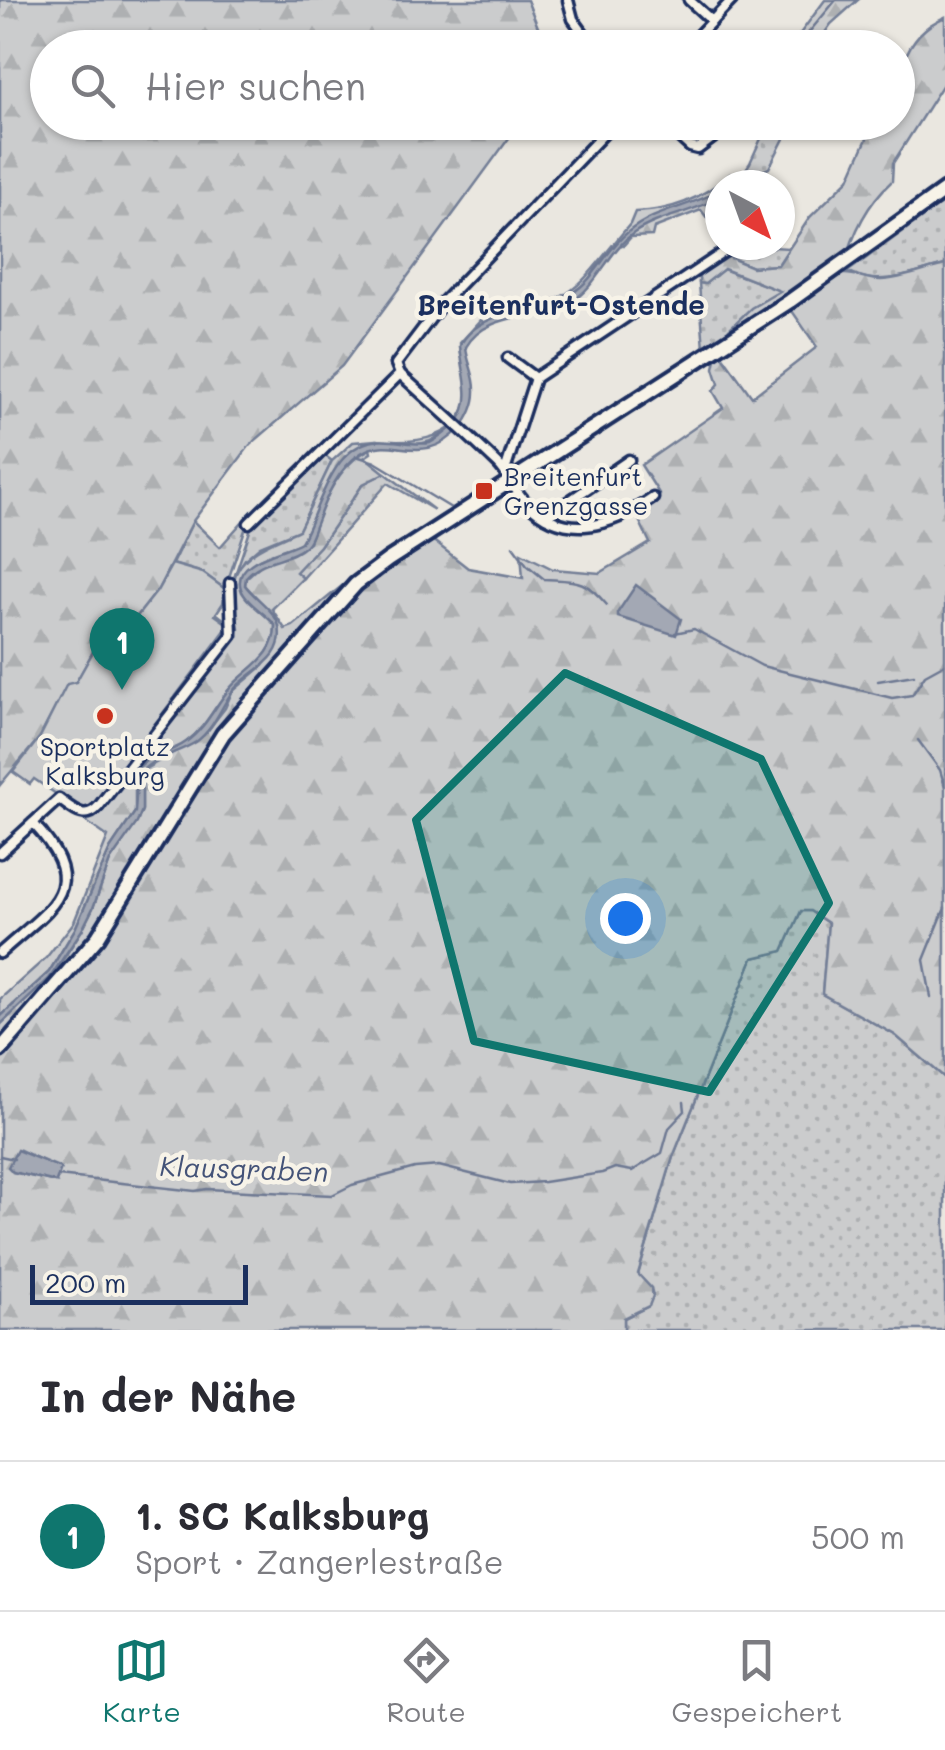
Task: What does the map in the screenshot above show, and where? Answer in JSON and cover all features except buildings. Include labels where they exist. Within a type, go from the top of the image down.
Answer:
[{"type":"main road","points":[[0,1050],[98,937],[149,859],[202,766],[235,720],[356,584],[452,521],[508,477],[790,301],[945,190]]},
{"type":"street","points":[[568,0],[581,30]]},
{"type":"street","points":[[689,0],[712,21]]},
{"type":"street","points":[[703,30],[732,0]]},
{"type":"street","points":[[598,140],[443,302],[396,364],[400,374],[508,477],[529,506],[546,517],[563,524],[594,526],[626,517],[652,498]]},
{"type":"street","points":[[682,140],[698,150],[711,140]]},
{"type":"street","points":[[508,477],[536,378],[712,260]]},
{"type":"street","points":[[508,358],[536,378]]},
{"type":"street","points":[[249,523],[400,374]]},
{"type":"street","points":[[546,517],[629,460]]},
{"type":"street","points":[[0,853],[58,800],[86,815],[99,806],[232,635],[230,583]]},
{"type":"street","points":[[0,953],[61,892],[61,858],[33,823]]},
{"type":"highlighted area","points":[[565,673],[761,759],[829,903],[709,1092],[474,1041],[416,820]]},
{"type":"green space","points":[[0,0],[527,0],[539,30],[30,30],[30,140],[508,140],[342,366],[250,445],[193,521],[157,591],[112,648],[94,650],[76,682],[67,685],[40,737],[0,785]]},
{"type":"green space","points":[[825,0],[858,0],[827,30],[803,30]]},
{"type":"green space","points":[[945,17],[945,81],[915,128],[915,40]]},
{"type":"green space","points":[[760,140],[783,140],[769,168],[745,170]]},
{"type":"green space","points":[[866,140],[908,140],[893,163],[892,181],[860,223],[843,274],[881,280],[945,265],[945,1078],[895,1035],[822,994],[828,923],[810,911],[801,911],[783,951],[753,958],[673,1157],[638,1274],[653,1296],[649,1306],[624,1318],[624,1330],[0,1330],[0,1025],[55,972],[82,930],[110,861],[142,810],[142,771],[204,735],[232,692],[263,666],[279,641],[273,615],[245,585],[246,578],[263,563],[309,542],[324,502],[339,477],[370,449],[365,457],[385,473],[363,484],[320,546],[296,572],[303,578],[272,609],[285,629],[343,585],[347,587],[431,539],[468,568],[523,578],[521,553],[553,569],[600,573],[650,543],[639,520],[660,495],[641,465],[723,408],[713,391],[719,384],[714,368],[716,359],[722,355],[752,397],[817,347],[788,305],[730,335],[729,329],[751,308],[780,291],[724,269],[705,284],[699,283],[699,276],[721,260],[735,260],[752,267],[795,260],[795,240],[810,217],[849,179]],"holes":[[[20,1150],[43,1161],[56,1182],[13,1172]]]},
{"type":"green space","points":[[705,192],[705,215],[701,210],[654,228],[652,236],[631,237],[623,246],[615,242],[635,212],[686,202]]},
{"type":"green space","points":[[945,201],[945,265],[885,279],[843,275]]},
{"type":"green space","points":[[615,242],[587,282],[571,294],[559,298],[583,280]]},
{"type":"green space","points":[[735,260],[781,260],[778,265],[752,267]]},
{"type":"green space","points":[[723,269],[781,291],[751,309],[730,335],[704,349],[699,283],[705,284]]},
{"type":"green space","points":[[539,304],[487,322],[502,313]]},
{"type":"green space","points":[[481,320],[484,323],[460,343]]},
{"type":"green space","points":[[456,422],[428,442],[376,440],[435,436]]},
{"type":"green space","points":[[376,440],[346,457],[336,469],[301,543],[259,559],[241,580],[242,592],[275,625],[267,653],[231,687],[194,736],[144,761],[135,787],[135,812],[110,849],[75,929],[49,972],[0,1017],[0,999],[46,958],[74,922],[108,837],[78,816],[89,818],[97,813],[191,688],[237,636],[232,587],[237,571],[259,549],[299,530],[332,461],[353,442]]},
{"type":"green space","points":[[324,455],[332,461],[299,530],[260,546],[245,559],[234,578],[252,525]]},
{"type":"green space","points":[[385,473],[434,510],[388,483],[303,578],[295,572],[320,546],[363,484]]},
{"type":"green space","points":[[193,521],[220,547],[243,521],[247,524],[225,589],[203,573],[172,564]]},
{"type":"green space","points":[[172,564],[203,573],[225,589],[223,603],[215,615],[229,625],[91,809],[81,811],[34,779],[30,784],[13,772],[40,737],[67,684],[76,682],[94,650],[104,642],[112,648],[157,591]]},
{"type":"green space","points":[[216,613],[230,624],[229,633],[91,809],[228,626]]},
{"type":"green space","points":[[801,911],[810,911],[828,923],[822,994],[895,1035],[945,1078],[945,1330],[624,1330],[624,1318],[649,1306],[651,1288],[638,1275],[673,1157],[753,958],[783,951]]},
{"type":"shaded area","points":[[705,197],[705,204],[654,222],[625,240],[589,287],[571,302],[500,322],[475,335],[466,347],[475,397],[461,427],[433,447],[385,446],[361,453],[333,485],[306,545],[260,566],[246,577],[245,585],[277,620],[277,648],[232,692],[202,737],[142,771],[142,810],[110,861],[82,930],[49,979],[0,1025],[0,1017],[49,972],[75,929],[110,849],[135,812],[138,768],[193,736],[231,687],[271,645],[275,625],[241,589],[244,570],[261,558],[301,542],[328,482],[346,455],[359,446],[381,440],[430,443],[457,422],[466,401],[460,346],[468,334],[492,319],[574,292],[591,277],[619,240],[638,225]]},
{"type":"shaded area","points":[[636,585],[681,619],[676,635],[618,617]]},
{"type":"shaded area","points":[[17,1150],[61,1168],[56,1182],[13,1172],[8,1167]]},
{"type":"waterway","points":[[811,30],[836,0]]},
{"type":"waterway","points":[[356,456],[375,462],[451,508]]},
{"type":"waterway","points":[[513,546],[544,579],[579,583],[607,605]]},
{"type":"waterway","points":[[675,633],[694,629],[762,666],[892,698],[912,695],[925,675],[945,664]]},
{"type":"waterway","points":[[878,681],[914,675]]},
{"type":"waterway","points":[[918,740],[940,770],[945,787]]},
{"type":"waterway","points":[[931,997],[924,960],[945,908]]},
{"type":"waterway","name":"Klausgraben","points":[[58,1176],[195,1191],[332,1195],[352,1185],[415,1168],[439,1166],[510,1184],[544,1182],[615,1168],[632,1171],[662,1153],[669,1128],[685,1111],[684,1102]]},
{"type":"waterway","name":"Klausgraben","points":[[0,1156],[14,1159]]},
{"type":"place","name":"Breitenfurt Grenzgasse","points":[[484,491]]},
{"type":"place","name":"1. SC Kalksburg","points":[[122,690]]},
{"type":"place","name":"Sportplatz Kalksburg","points":[[105,716]]},
{"type":"district","name":"Breitenfurt-Ostende","points":[[561,305]]}]
